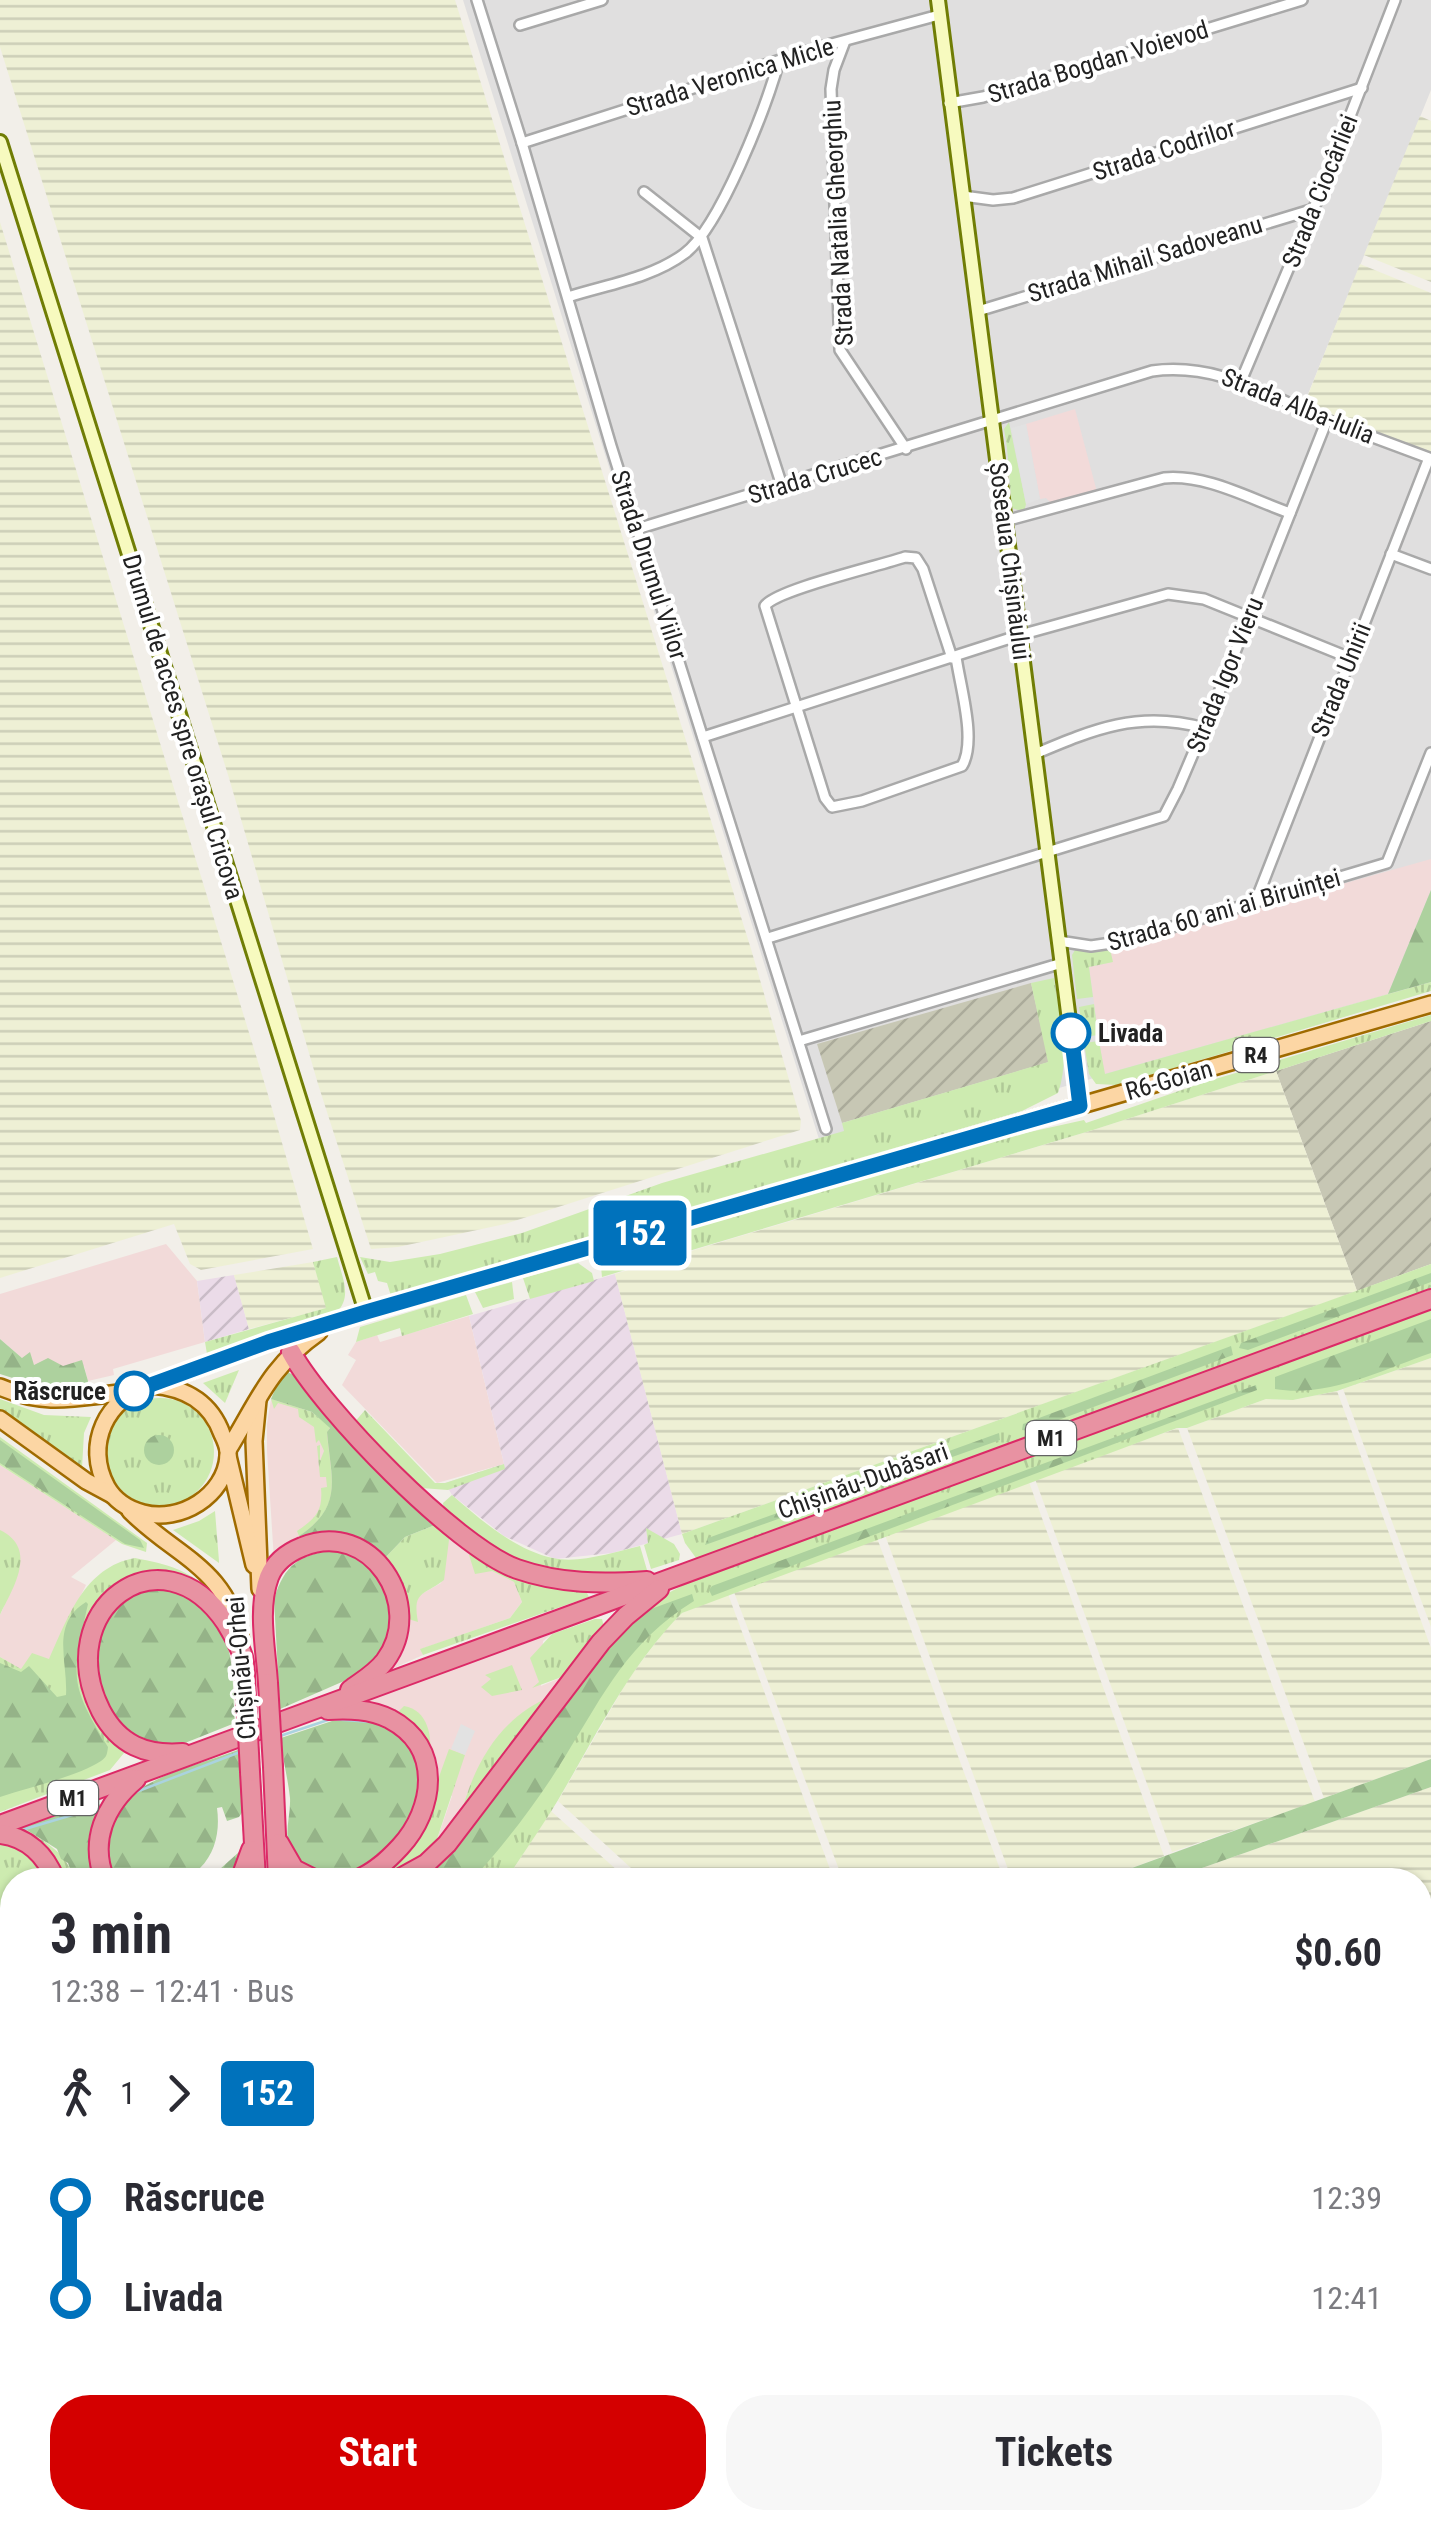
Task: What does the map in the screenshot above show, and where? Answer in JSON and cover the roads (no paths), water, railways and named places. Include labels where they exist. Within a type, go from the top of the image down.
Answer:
[{"type":"highway","name":"Chișinău-Dubăsari","points":[[312,1711],[1431,1299]]},
{"type":"highway","points":[[291,1352],[311,1384],[354,1433],[472,1545],[524,1572],[576,1583],[672,1578]]},
{"type":"highway","points":[[262,1599],[277,1564],[292,1551],[312,1543],[336,1541],[352,1545],[384,1569],[399,1603],[401,1619],[394,1646],[374,1672],[334,1703]]},
{"type":"highway","points":[[419,1868],[447,1844],[602,1642],[672,1578]]},
{"type":"highway","points":[[204,1751],[161,1754],[140,1750],[123,1740],[106,1721],[96,1701],[88,1667],[90,1635],[96,1618],[117,1595],[130,1588],[157,1580],[176,1583],[214,1608],[244,1658]]},
{"type":"highway","name":"Chișinău-Orhei","points":[[262,1599],[278,1868]]},
{"type":"highway","name":"Chișinău-Orhei","points":[[244,1658],[255,1868]]},
{"type":"highway","points":[[312,1711],[355,1709],[390,1719],[416,1745],[428,1774],[429,1793],[418,1823],[379,1868]]},
{"type":"highway","name":"M1","points":[[0,1825],[312,1711]]},
{"type":"highway","points":[[101,1868],[98,1858],[102,1823],[117,1796],[145,1771]]},
{"type":"highway","points":[[0,1834],[34,1848],[50,1868]]},
{"type":"highway","points":[[244,1868],[254,1840]]},
{"type":"highway","points":[[277,1840],[293,1868]]},
{"type":"main road","name":"R6-Goian","points":[[152,1385],[292,1334],[1431,1004]]},
{"type":"main road","name":"R6-Goian","points":[[229,1456],[269,1377],[291,1352],[330,1324]]},
{"type":"main road","points":[[0,1387],[51,1400],[88,1399],[152,1385],[185,1392],[205,1404],[218,1422],[229,1456],[256,1478]]},
{"type":"main road","points":[[134,1391],[114,1408],[99,1435],[99,1467],[118,1500],[152,1515],[188,1510],[211,1491],[229,1456]]},
{"type":"main road","points":[[258,1400],[254,1432],[262,1599]]},
{"type":"main road","name":"Chișinău-Orhei","points":[[0,1419],[86,1482],[118,1500],[201,1566],[217,1583],[235,1618],[244,1658]]},
{"type":"main road","name":"Chișinău-Orhei","points":[[229,1456],[262,1599]]},
{"type":"street","name":"Strada Drumul Viilor","points":[[476,0],[826,1129]]},
{"type":"street","points":[[520,25],[602,0]]},
{"type":"street","name":"Șoseaua Chișinăului","points":[[938,0],[1080,1106]]},
{"type":"street","name":"Strada Bogdan Voievod","points":[[949,103],[983,97],[1302,0]]},
{"type":"street","name":"Strada Ciocârliei","points":[[1241,381],[1396,0]]},
{"type":"street","name":"Strada Veronica Micle","points":[[522,142],[939,15]]},
{"type":"street","name":"Strada Natalia Gheorghiu","points":[[846,41],[838,57],[832,89],[840,350],[906,449]]},
{"type":"street","points":[[568,297],[656,269],[684,255],[702,238],[744,157],[779,61]]},
{"type":"street","name":"Strada Codrilor","points":[[963,196],[1013,198],[1362,88]]},
{"type":"street","name":"Drumul de acces spre orașul Cricova","points":[[0,142],[366,1312]]},
{"type":"street","points":[[644,192],[702,238],[782,486]]},
{"type":"street","name":"Strada Mihail Sadoveanu","points":[[978,310],[1314,209]]},
{"type":"street","name":"Strada Alba-Iulia","points":[[992,423],[1152,371],[1193,368],[1241,381],[1327,420],[1429,458]]},
{"type":"street","name":"Strada Igor Vieru","points":[[768,938],[1164,816],[1204,728],[1327,420]]},
{"type":"street","name":"Strada Crucec","points":[[637,529],[992,423]]},
{"type":"street","name":"Strada Unirii","points":[[1255,903],[1429,458]]},
{"type":"street","points":[[1005,521],[1180,476],[1290,514]]},
{"type":"street","points":[[1391,554],[1431,569]]},
{"type":"street","points":[[904,557],[916,558],[954,658],[969,738],[966,762],[956,770],[862,801],[827,805],[796,706],[765,606],[771,598],[904,557]]},
{"type":"street","points":[[703,736],[1020,636],[1168,594],[1204,600],[1350,658]]},
{"type":"street","points":[[1035,754],[1088,732],[1139,719],[1204,728]]},
{"type":"street","name":"Strada 60 ani ai Biruinței","points":[[1060,942],[1103,946],[1387,863],[1431,753]]},
{"type":"street","points":[[799,1041],[1062,963]]},
{"type":"waterway","points":[[280,1736],[331,1719],[371,1722]]},
{"type":"waterway","points":[[136,1792],[240,1752]]},
{"type":"waterway","points":[[25,1829],[96,1808]]},
{"type":"place","name":"Livada","points":[[1071,1033]]},
{"type":"place","name":"Răscruce","points":[[134,1391]]}]
